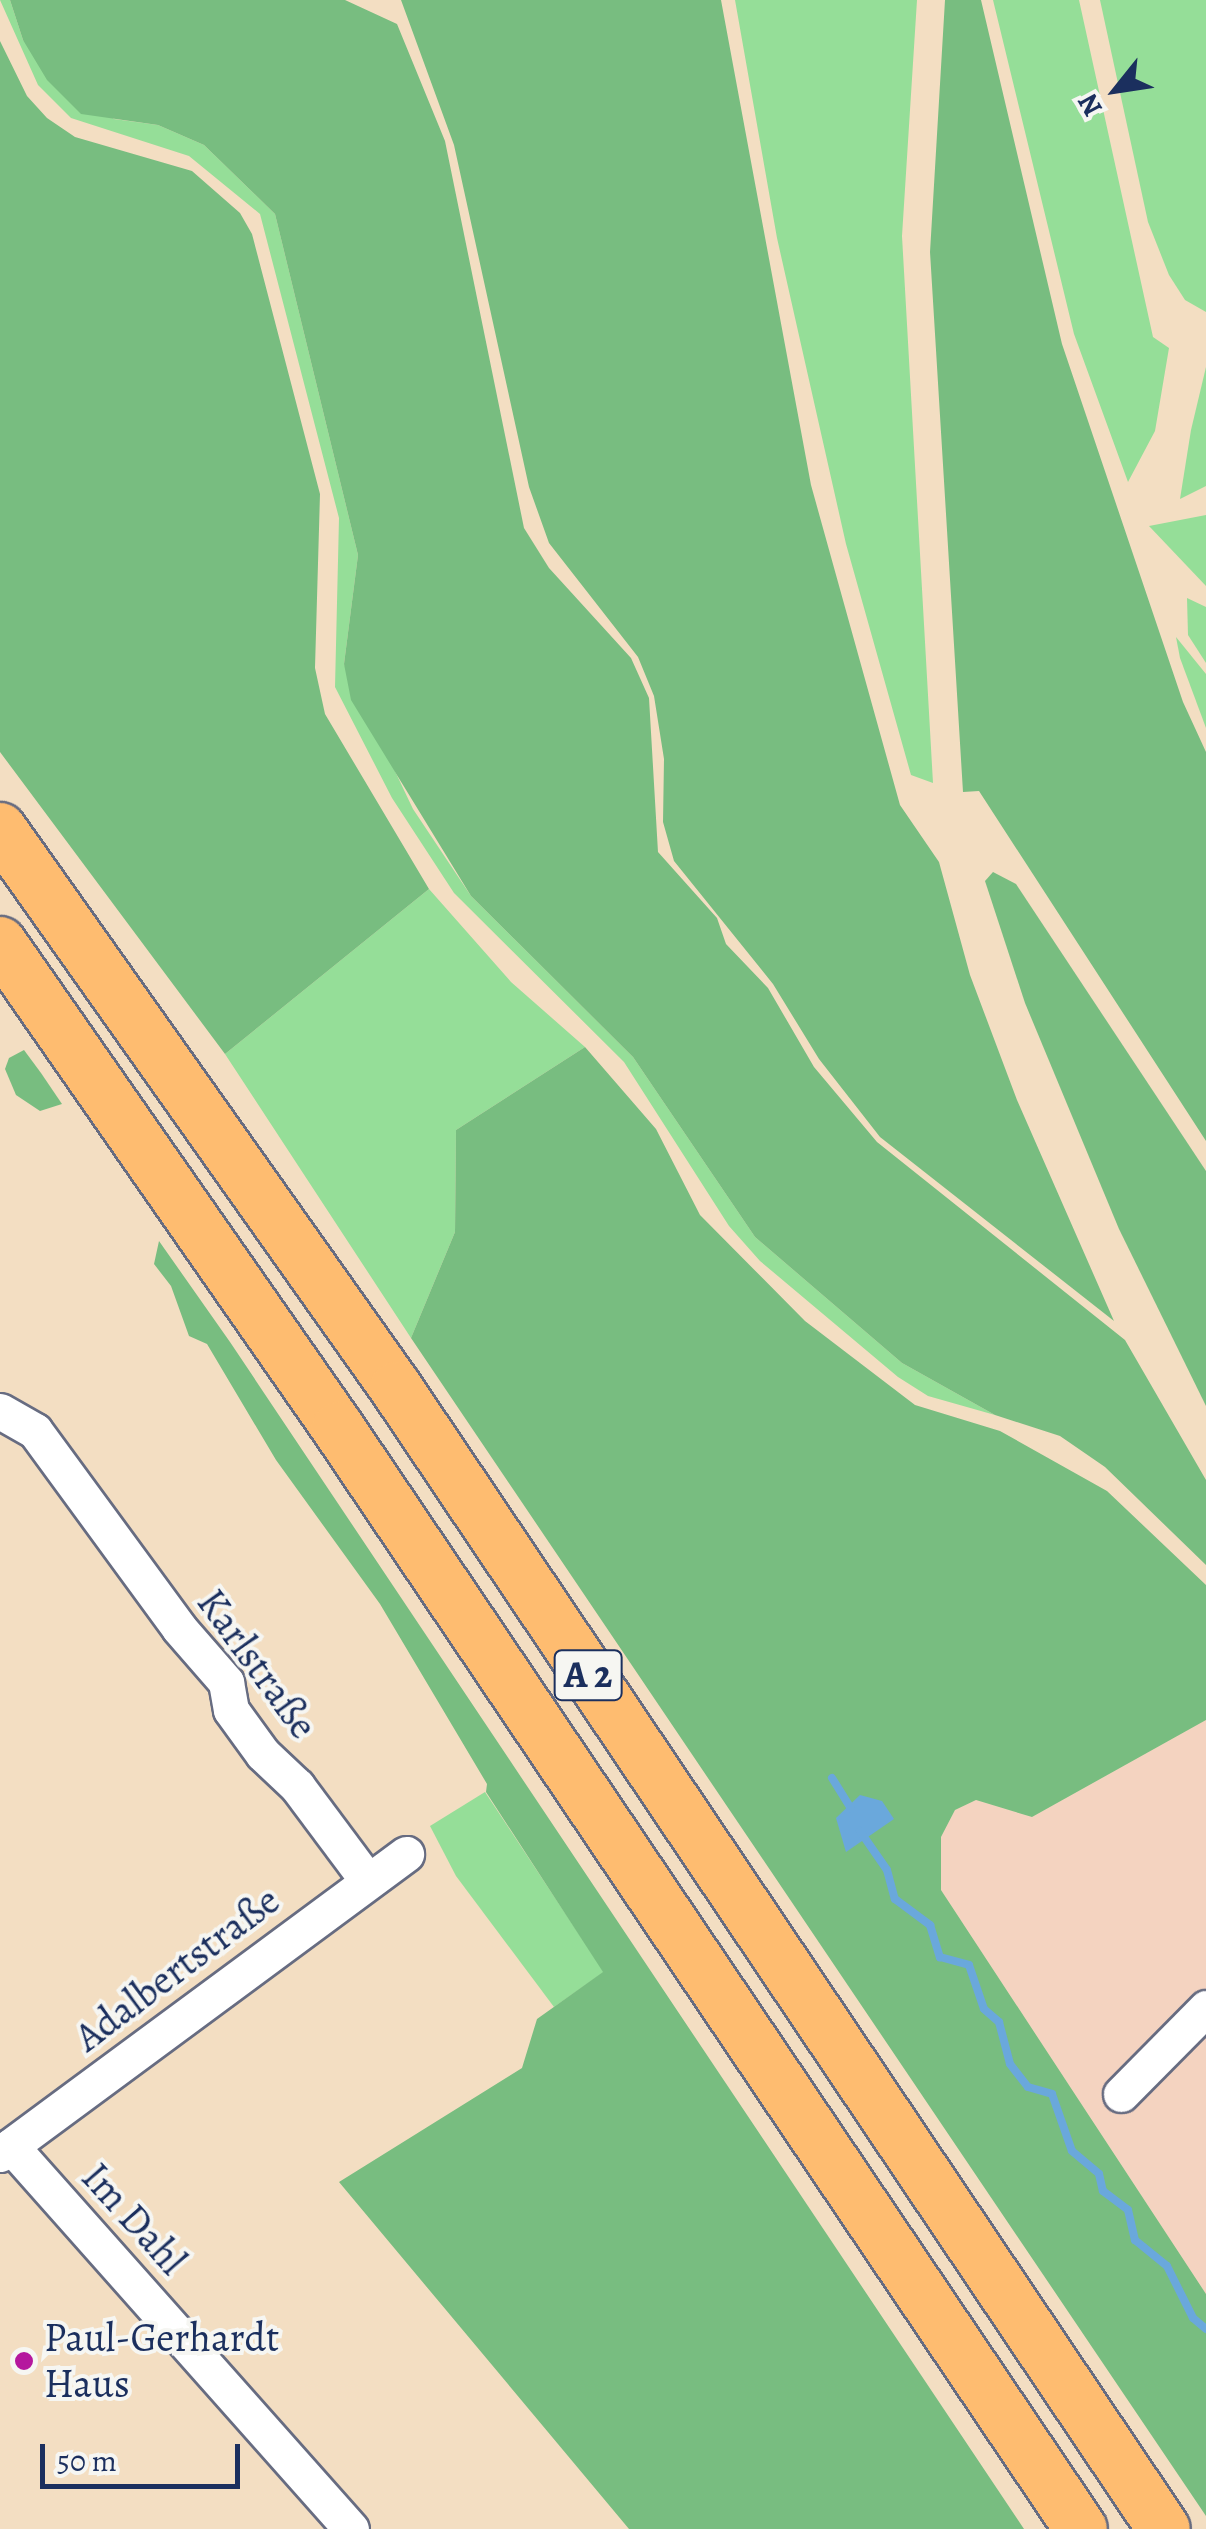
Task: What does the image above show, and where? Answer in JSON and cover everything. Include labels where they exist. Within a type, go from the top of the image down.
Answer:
[{"type":"highway","name":"A 2","points":[[0,830],[396,1388],[1164,2529]]},
{"type":"highway","name":"A 2","points":[[0,943],[306,1380],[1081,2529]]},
{"type":"street","name":"Karlstraße","points":[[0,1411],[35,1431],[179,1628],[226,1682],[231,1710],[263,1754],[297,1786],[367,1880]]},
{"type":"street","name":"Adalbertstraße","points":[[6,2150],[406,1854]]},
{"type":"street","points":[[1121,2094],[1206,2008]]},
{"type":"street","name":"Im Dahl","points":[[6,2150],[351,2529]]},
{"type":"shaded area","points":[[1206,1720],[1206,2294],[941,1890],[941,1837],[955,1810],[976,1800],[1032,1817]]},
{"type":"green space","points":[[0,0],[10,0],[23,40],[114,119],[158,125],[204,145],[275,214],[358,555],[344,664],[413,809],[471,896],[633,1057],[755,1237],[902,1363],[995,1415],[928,1396],[898,1377],[760,1261],[729,1226],[624,1062],[454,893],[392,798],[335,687],[339,518],[260,214],[189,156],[71,118],[38,85]]},
{"type":"green space","points":[[10,0],[345,0],[397,24],[445,141],[524,528],[549,568],[631,658],[649,698],[658,852],[717,918],[726,944],[768,988],[814,1067],[877,1142],[1125,1340],[1206,1480],[1206,1565],[1105,1467],[1060,1436],[995,1415],[902,1363],[755,1237],[633,1057],[471,896],[351,700],[344,664],[358,555],[275,214],[204,145],[158,125],[81,114],[47,80],[23,40]]},
{"type":"green space","points":[[401,0],[721,0],[811,485],[900,805],[939,862],[970,975],[1017,1100],[1114,1321],[880,1137],[819,1059],[773,984],[674,861],[663,822],[664,759],[654,696],[638,657],[549,543],[529,487],[454,145]]},
{"type":"green space","points":[[735,0],[917,0],[902,236],[933,783],[911,775],[846,544],[777,238]]},
{"type":"green space","points":[[945,0],[981,0],[1062,344],[1183,702],[1206,752],[1206,1141],[979,791],[963,792],[930,252]]},
{"type":"green space","points":[[993,0],[1079,0],[1153,337],[1169,348],[1155,431],[1128,482],[1074,334]]},
{"type":"green space","points":[[1100,0],[1206,0],[1206,312],[1185,300],[1169,275],[1148,222]]},
{"type":"green space","points":[[0,41],[27,96],[47,118],[75,137],[192,171],[240,213],[252,234],[320,494],[315,668],[325,714],[429,889],[225,1054],[0,752]]},
{"type":"green space","points":[[1206,367],[1206,486],[1180,499],[1191,430]]},
{"type":"green space","points":[[1206,515],[1206,586],[1149,526]]},
{"type":"green space","points":[[1187,598],[1206,607],[1206,663],[1188,635]]},
{"type":"green space","points":[[1176,637],[1206,674],[1206,728],[1180,658]]},
{"type":"green space","points":[[993,872],[1016,884],[1206,1171],[1206,1406],[1119,1229],[1025,1003],[985,881]]},
{"type":"green space","points":[[429,889],[511,982],[585,1047],[456,1130],[455,1232],[411,1338],[225,1054]]},
{"type":"green space","points":[[585,1047],[656,1129],[700,1215],[805,1321],[915,1405],[1000,1431],[1107,1491],[1206,1585],[1206,1720],[1032,1817],[976,1800],[955,1810],[941,1837],[941,1890],[1206,2294],[1206,2516],[411,1338],[455,1232],[456,1130]]},
{"type":"green space","points":[[24,1050],[62,1104],[40,1111],[16,1095],[5,1069],[9,1058]]},
{"type":"green space","points":[[159,1241],[1024,2529],[629,2529],[339,2182],[522,2068],[537,2019],[603,1972],[486,1792],[487,1784],[380,1604],[276,1460],[207,1344],[189,1336],[171,1286],[154,1264]]},
{"type":"green space","points":[[485,1792],[604,1972],[554,2007],[456,1876],[430,1826]]},
{"type":"water","points":[[860,1795],[882,1801],[894,1819],[846,1852],[836,1818]]},
{"type":"waterway","points":[[832,1778],[851,1809]]},
{"type":"waterway","points":[[860,1831],[887,1870],[895,1899],[930,1925],[940,1957],[969,1965],[984,2009],[999,2022],[1010,2064],[1028,2087],[1052,2094],[1072,2151],[1099,2174],[1103,2191],[1128,2210],[1135,2240],[1167,2266],[1193,2318],[1206,2329]]},
{"type":"place","name":"Paul-Gerhardt Haus","points":[[24,2361]]}]
